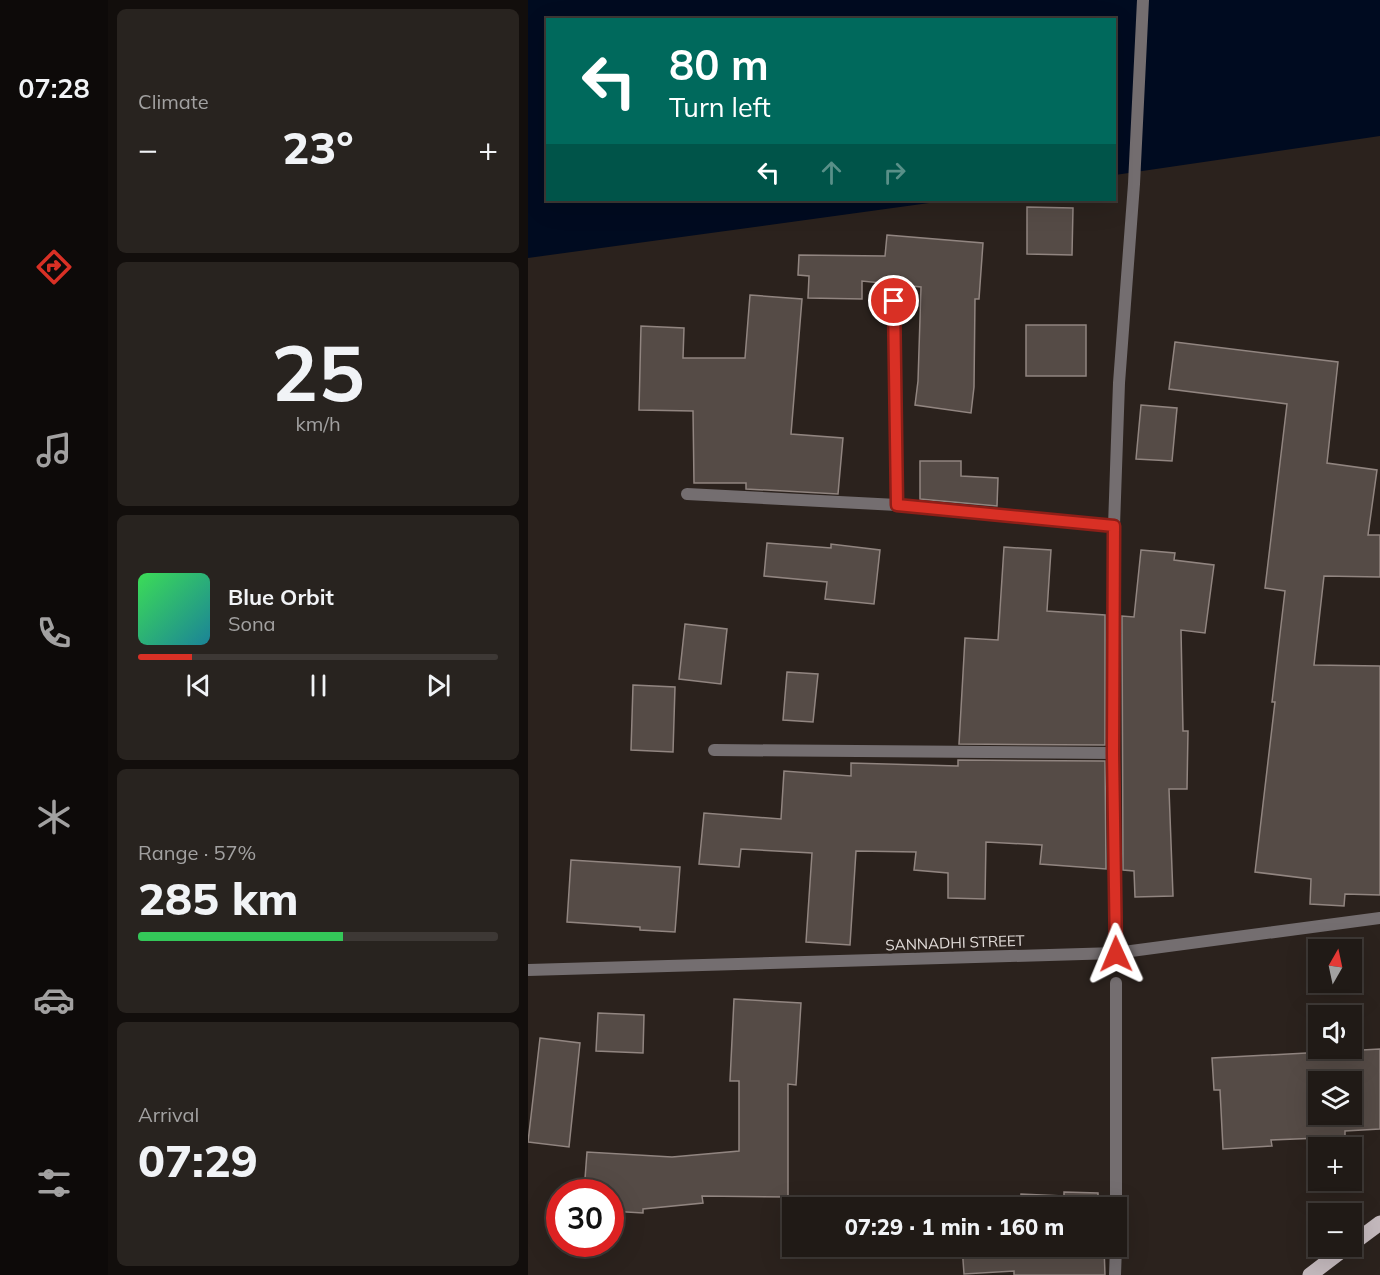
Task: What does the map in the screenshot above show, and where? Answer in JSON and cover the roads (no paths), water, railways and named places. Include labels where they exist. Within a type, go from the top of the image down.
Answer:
[{"type":"main road","points":[[1362,1236],[1380,1223]]},
{"type":"main road","points":[[1310,1275],[1334,1257]]},
{"type":"street","points":[[1116,954],[1113,753],[1114,526],[1119,383],[1134,184],[1143,0]]},
{"type":"street","points":[[894,301],[897,505]]},
{"type":"street","points":[[687,494],[897,505],[1114,526]]},
{"type":"street","points":[[714,750],[1113,753]]},
{"type":"street","name":"SANNADHI STREET","points":[[528,970],[1116,954],[1380,918]]},
{"type":"street","points":[[1116,983],[1116,1197]]},
{"type":"street","points":[[1115,1275],[1116,1257]]},
{"type":"water","points":[[528,0],[1380,0],[1380,136],[1116,175],[1116,18],[546,18],[546,201],[944,201],[528,258]]}]
